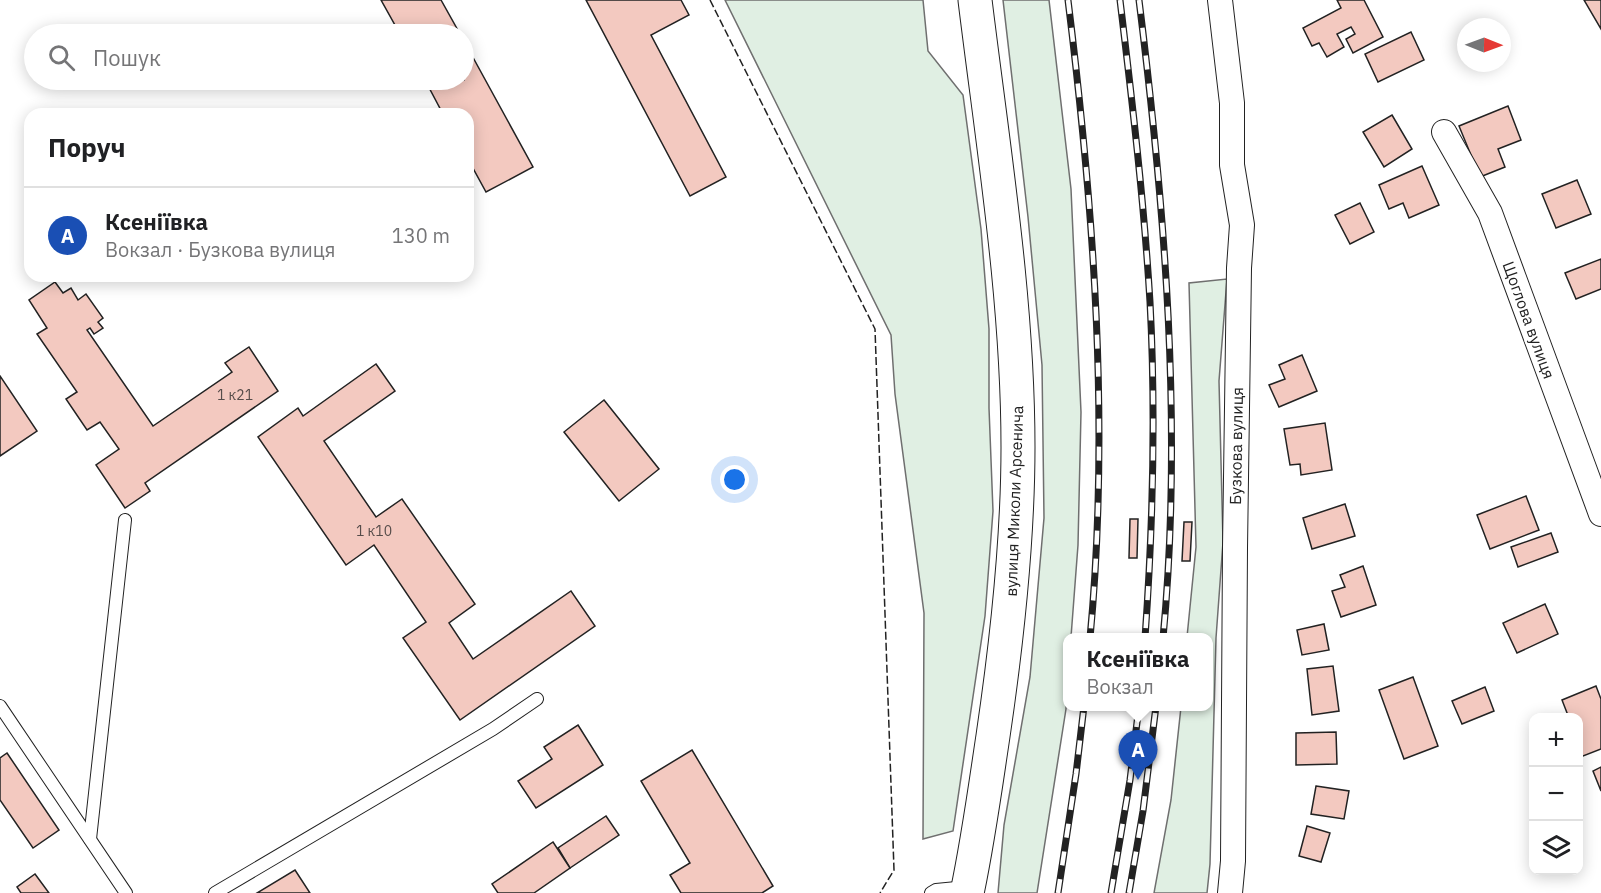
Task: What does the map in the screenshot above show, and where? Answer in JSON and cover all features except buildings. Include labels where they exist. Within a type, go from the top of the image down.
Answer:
[{"type":"main road","name":"вулиця Миколи Арсенича","points":[[967,890],[985,791],[1010,609],[1016,525],[1018,448],[1016,368],[1008,275],[975,0]]},
{"type":"street","name":"Бузкова вулиця","points":[[1221,0],[1232,103],[1232,165],[1242,225],[1239,268],[1235,513],[1233,861],[1230,893]]},
{"type":"street","name":"Щоглова вулиця","points":[[1444,132],[1490,213],[1601,514]]},
{"type":"lane","points":[[90,839],[125,520]]},
{"type":"lane","points":[[215,893],[493,729],[537,699]]},
{"type":"lane","points":[[0,706],[126,893]]},
{"type":"lane","points":[[931,893],[936,890],[967,890]]},
{"type":"green space","points":[[725,0],[923,0],[928,51],[963,95],[981,229],[989,329],[993,511],[985,616],[953,831],[923,839],[924,613],[895,394],[891,335]]},
{"type":"green space","points":[[1003,0],[1049,0],[1071,189],[1081,412],[1078,545],[1071,633],[1063,633],[1063,711],[1066,711],[1037,893],[998,893],[1004,825],[1030,677],[1044,518],[1042,365],[1028,217]]},
{"type":"green space","points":[[1227,279],[1219,381],[1223,542],[1216,638],[1210,864],[1207,893],[1154,893],[1171,800],[1181,711],[1213,711],[1213,633],[1187,633],[1196,547],[1189,283]]},
{"type":"railway","points":[[1068,0],[1092,238],[1099,398],[1099,478],[1090,633]]},
{"type":"railway","points":[[1120,0],[1141,188],[1152,344],[1153,470],[1145,633]]},
{"type":"railway","points":[[1139,0],[1157,158],[1168,319],[1171,479],[1169,559],[1163,633]]},
{"type":"railway","points":[[1058,893],[1083,711]]},
{"type":"railway","points":[[1111,893],[1130,780],[1138,711]]},
{"type":"railway","points":[[1129,893],[1143,811],[1155,711]]},
{"type":"fence","points":[[710,0],[875,329],[894,870],[880,893]]},
{"type":"place","name":"Ксеніївка","points":[[1138,780]]}]
